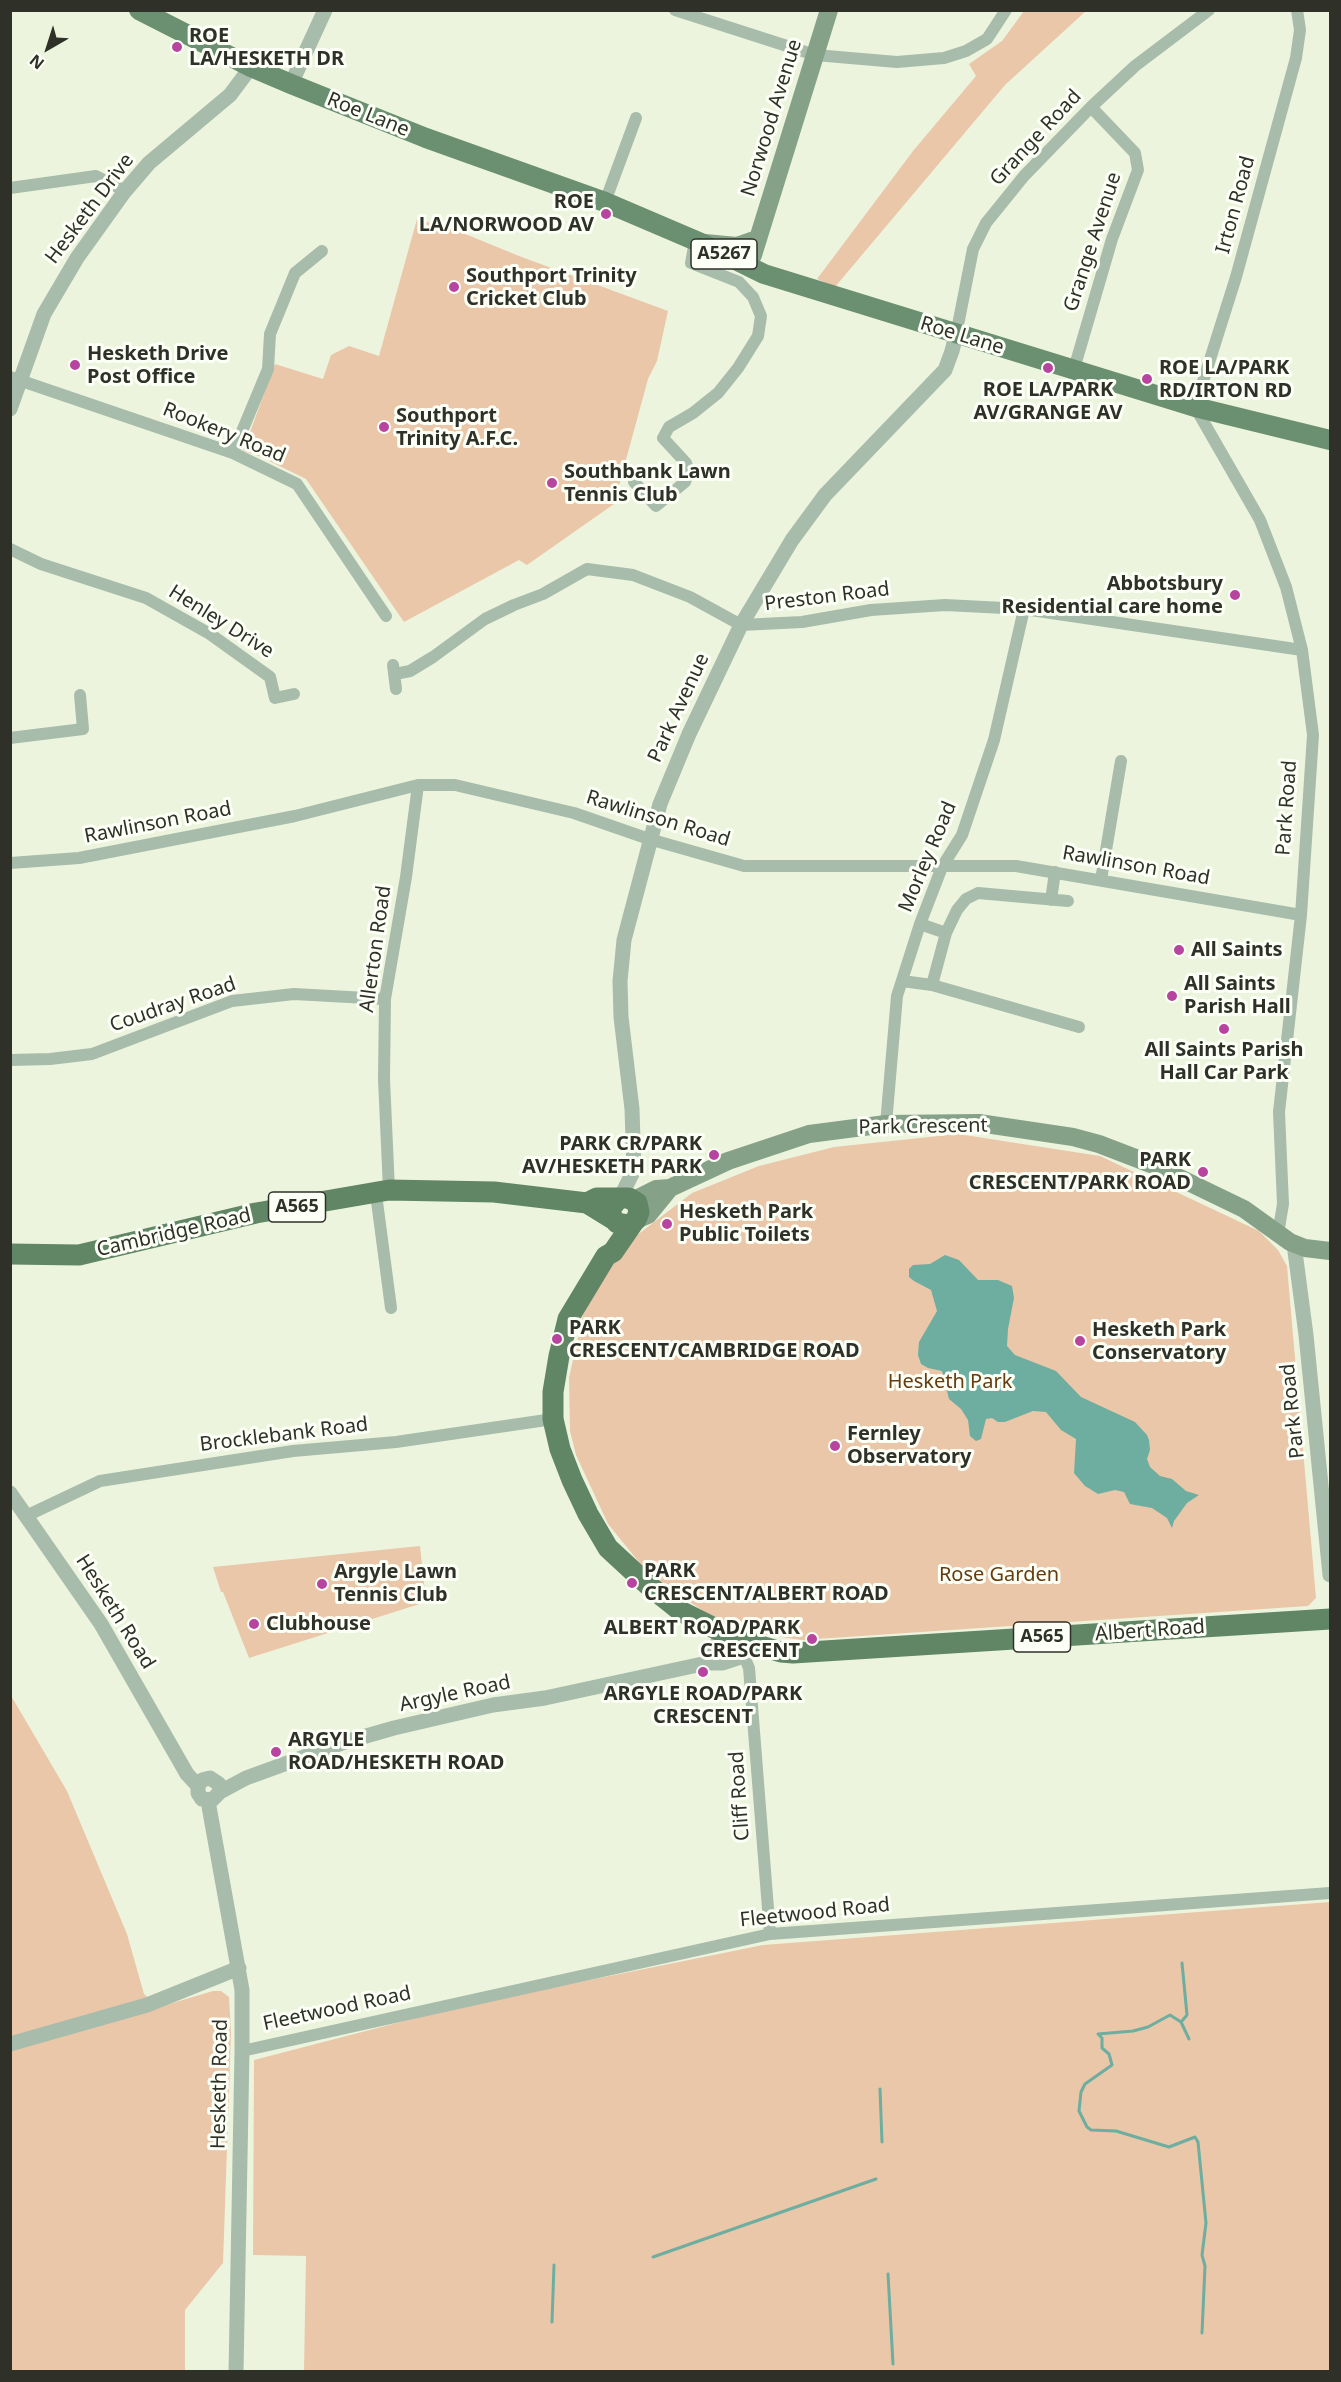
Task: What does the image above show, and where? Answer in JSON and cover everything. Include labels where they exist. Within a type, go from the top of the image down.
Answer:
[{"type":"highway","name":"Cambridge Road","points":[[10,1254],[79,1255],[256,1213],[382,1192],[494,1191],[625,1210]]},
{"type":"highway","name":"A565","points":[[625,1210],[613,1252],[606,1256],[568,1319],[553,1392],[553,1419],[560,1449],[588,1514],[608,1548],[682,1612],[749,1651]]},
{"type":"highway","name":"Albert Road","points":[[749,1651],[807,1653],[1330,1619]]},
{"type":"main road","name":"Roe Lane","points":[[139,10],[291,84],[426,138],[605,202],[698,242],[764,274],[1195,407],[1330,440]]},
{"type":"main road","name":"Norwood Avenue","points":[[747,266],[758,239],[829,10]]},
{"type":"main road","points":[[698,242],[737,246],[758,239]]},
{"type":"main road","name":"Park Crescent","points":[[625,1210],[656,1190],[670,1188],[728,1161],[809,1134],[886,1124],[979,1123],[1073,1137],[1150,1164],[1244,1209],[1294,1244]]},
{"type":"main road","points":[[1294,1244],[1305,1248],[1330,1251]]},
{"type":"street","points":[[291,84],[325,10]]},
{"type":"street","points":[[675,10],[815,55],[897,62],[944,58],[966,51],[987,39],[1006,10]]},
{"type":"street","name":"Grange Road","points":[[956,334],[974,249],[986,223],[1024,176],[1091,107],[1135,66],[1209,10]]},
{"type":"street","name":"Irton Road","points":[[1195,407],[1236,278],[1296,58],[1300,30],[1297,10]]},
{"type":"street","name":"Hesketh Drive","points":[[10,409],[15,378],[44,314],[77,258],[125,191],[149,163],[230,95],[252,67]]},
{"type":"street","name":"Grange Avenue","points":[[1074,369],[1112,238],[1138,170],[1135,153],[1091,107]]},
{"type":"street","points":[[605,202],[636,118]]},
{"type":"street","points":[[10,188],[96,176],[125,191]]},
{"type":"street","points":[[634,482],[656,506],[685,482],[689,472],[686,463],[663,438],[669,427],[693,413],[718,393],[738,368],[758,336],[761,316],[753,297],[739,282],[690,263],[698,242]]},
{"type":"street","points":[[234,453],[268,369],[270,334],[295,273],[322,251]]},
{"type":"street","name":"Park Avenue","points":[[625,1210],[634,1170],[632,1109],[621,1017],[620,981],[624,940],[660,804],[689,734],[741,625],[792,540],[825,495],[945,370],[956,334]]},
{"type":"street","name":"Rookery Road","points":[[15,378],[234,453],[297,484],[386,616]]},
{"type":"street","name":"Park Road","points":[[1195,407],[1260,520],[1286,587],[1302,650],[1313,735],[1301,915],[1279,1112],[1283,1204],[1278,1234]]},
{"type":"street","name":"Henley Drive","points":[[10,549],[41,564],[146,598],[210,634],[270,677],[275,698],[294,694]]},
{"type":"street","name":"Preston Road","points":[[396,689],[394,669],[410,671],[485,619],[543,594],[587,569],[633,575],[690,597],[741,625],[802,622],[871,610],[945,605],[1024,609],[1302,650]]},
{"type":"street","name":"Morley Road","points":[[886,1124],[897,996],[920,924],[942,867],[962,835],[994,740],[1024,609]]},
{"type":"street","points":[[10,738],[83,729],[80,694]]},
{"type":"street","points":[[1101,880],[1121,761]]},
{"type":"street","name":"Rawlinson Road","points":[[10,863],[79,858],[295,816],[418,785],[455,785],[574,813],[649,839],[744,866],[1016,866],[1301,915]]},
{"type":"street","name":"Allerton Road","points":[[391,1308],[382,1192],[385,999],[406,877],[418,785]]},
{"type":"street","points":[[1051,900],[1055,872]]},
{"type":"street","points":[[932,985],[946,933],[957,910],[966,899],[978,893],[1068,901]]},
{"type":"street","points":[[920,924],[946,933]]},
{"type":"street","points":[[902,981],[932,985],[1079,1028]]},
{"type":"street","name":"Coudray Road","points":[[10,1060],[50,1059],[92,1054],[232,1001],[294,994],[385,999]]},
{"type":"street","name":"Park Road","points":[[1294,1244],[1306,1335],[1330,1575]]},
{"type":"street","name":"Brocklebank Road","points":[[26,1516],[100,1481],[293,1451],[396,1442],[553,1419]]},
{"type":"street","name":"Hesketh Road","points":[[10,1493],[101,1624],[180,1762],[198,1786],[200,1796],[214,1797],[239,1968],[242,2051],[236,2372]]},
{"type":"street","points":[[707,1663],[722,1634]]},
{"type":"street","name":"Argyle Road","points":[[214,1797],[246,1778],[300,1757],[394,1728],[493,1705],[545,1698],[707,1663],[723,1663],[749,1651]]},
{"type":"street","name":"Cliff Road","points":[[749,1651],[770,1934]]},
{"type":"street","name":"Fleetwood Road","points":[[242,2051],[770,1934],[1330,1893]]},
{"type":"street","points":[[10,2044],[147,2005],[239,1968]]},
{"type":"green space","points":[[1024,11],[1086,11],[1005,85],[835,287],[817,279],[913,151],[976,76],[969,64],[1002,41]]},
{"type":"green space","points":[[417,219],[458,231],[668,311],[657,361],[648,379],[614,504],[527,565],[519,560],[404,622],[306,479],[259,456],[243,451],[275,364],[323,379],[331,355],[349,346],[379,356]]},
{"type":"green space","name":"Hesketh Park","points":[[958,1134],[1100,1156],[1259,1231],[1278,1250],[1287,1266],[1316,1598],[1308,1606],[802,1640],[767,1635],[731,1625],[703,1611],[647,1572],[608,1524],[576,1455],[570,1431],[569,1378],[583,1315],[607,1270],[632,1239],[692,1193],[759,1166],[834,1147]]},
{"type":"green space","name":"Argyle Lawn Tennis Club","points":[[420,1546],[426,1602],[249,1658],[213,1567]]},
{"type":"green space","points":[[10,1694],[67,1791],[127,1934],[144,1994],[159,2007],[213,1991],[221,1991],[229,1997],[231,2033],[223,2263],[185,2310],[185,2371],[11,2371]]},
{"type":"green space","points":[[1330,1902],[1330,2371],[304,2371],[306,2256],[253,2255],[254,2060],[466,2005],[763,1945]]},
{"type":"water","points":[[945,1255],[959,1260],[978,1280],[998,1280],[1012,1286],[1014,1298],[1007,1346],[1015,1355],[1056,1371],[1081,1397],[1135,1422],[1149,1440],[1150,1450],[1147,1459],[1150,1467],[1160,1476],[1172,1479],[1186,1491],[1199,1495],[1187,1503],[1174,1521],[1172,1528],[1167,1518],[1152,1508],[1130,1504],[1124,1492],[1115,1490],[1098,1494],[1085,1486],[1074,1473],[1076,1439],[1061,1430],[1046,1412],[1033,1411],[1005,1422],[998,1422],[992,1418],[986,1419],[981,1439],[976,1441],[970,1436],[968,1420],[961,1409],[949,1399],[942,1371],[921,1364],[918,1355],[919,1342],[937,1311],[931,1290],[909,1277],[909,1269],[913,1265],[930,1264]]},
{"type":"waterway","points":[[1181,2022],[1187,2015],[1182,1963]]},
{"type":"waterway","points":[[1189,2039],[1181,2022],[1170,2015],[1148,2027],[1133,2031],[1098,2034],[1102,2038],[1102,2048],[1109,2054],[1112,2065],[1085,2084],[1081,2092],[1079,2111],[1091,2130],[1116,2131],[1169,2147],[1195,2137],[1198,2142],[1206,2223],[1202,2255],[1205,2266],[1202,2333]]},
{"type":"waterway","points":[[880,2089],[882,2142]]},
{"type":"waterway","points":[[653,2257],[876,2179]]},
{"type":"waterway","points":[[552,2322],[554,2265]]},
{"type":"waterway","points":[[888,2274],[893,2364]]},
{"type":"place","name":"ROE LA/HESKETH DR","points":[[177,47]]},
{"type":"place","name":"ROE LA/NORWOOD AV","points":[[606,214]]},
{"type":"place","name":"Southport Trinity Cricket Club","points":[[454,287]]},
{"type":"place","name":"Hesketh Drive Post Office","points":[[75,365]]},
{"type":"place","name":"ROE LA/PARK AV/GRANGE AV","points":[[1048,368]]},
{"type":"place","name":"ROE LA/PARK RD/IRTON RD","points":[[1147,379]]},
{"type":"place","name":"Southport Trinity A.F.C.","points":[[384,427]]},
{"type":"place","name":"Southbank Lawn Tennis Club","points":[[552,483]]},
{"type":"place","name":"Abbotsbury Residential care home","points":[[1235,595]]},
{"type":"place","name":"All Saints","points":[[1179,950]]},
{"type":"place","name":"All Saints Parish Hall","points":[[1172,996]]},
{"type":"place","name":"All Saints Parish Hall Car Park","points":[[1224,1029]]},
{"type":"place","name":"PARK CR/PARK AV/HESKETH PARK","points":[[714,1155]]},
{"type":"place","name":"PARK CRESCENT/PARK ROAD","points":[[1203,1172]]},
{"type":"place","name":"Hesketh Park Public Toilets","points":[[667,1224]]},
{"type":"place","name":"PARK CRESCENT/CAMBRIDGE ROAD","points":[[557,1339]]},
{"type":"place","name":"Hesketh Park Conservatory","points":[[1080,1341]]},
{"type":"place","name":"Fernley Observatory","points":[[835,1446]]},
{"type":"place","name":"PARK CRESCENT/ALBERT ROAD","points":[[632,1583]]},
{"type":"place","name":"Argyle Lawn Tennis Club","points":[[322,1584]]},
{"type":"place","name":"Clubhouse","points":[[254,1624]]},
{"type":"place","name":"ALBERT ROAD/PARK CRESCENT","points":[[812,1639]]},
{"type":"place","name":"ARGYLE ROAD/PARK CRESCENT","points":[[703,1672]]},
{"type":"place","name":"ARGYLE ROAD/HESKETH ROAD","points":[[276,1752]]},
{"type":"park label","name":"Rose Garden","points":[[999,1575]]}]
